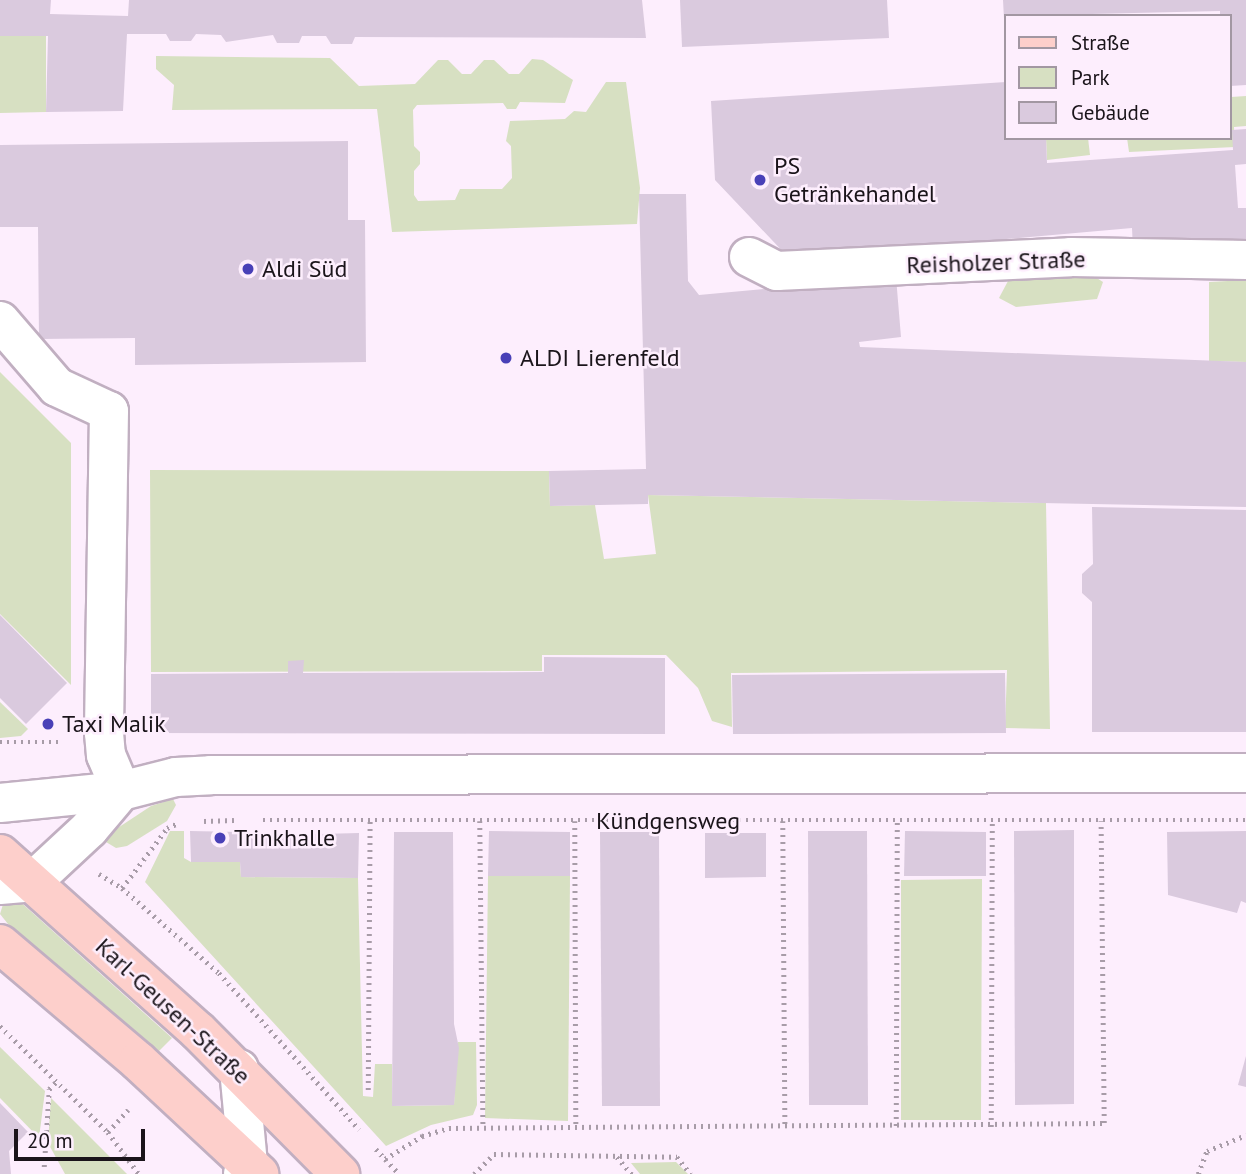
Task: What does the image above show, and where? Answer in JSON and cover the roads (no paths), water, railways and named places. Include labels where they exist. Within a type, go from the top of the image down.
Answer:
[{"type":"main road","name":"Karl-Geusen-Straße","points":[[0,854],[16,884],[239,1069],[340,1174]]},
{"type":"main road","points":[[0,944],[138,1061],[255,1172]]},
{"type":"street","name":"Reisholzer Straße","points":[[749,257],[777,271],[1071,257],[1246,260]]},
{"type":"street","points":[[0,321],[57,387],[109,411],[104,733],[106,755],[121,790],[89,829],[16,884]]},
{"type":"street","name":"Kündgensweg","points":[[0,803],[121,790],[176,776],[1246,773]]},
{"type":"street","points":[[239,1069],[255,1172]]},
{"type":"place","name":"PS Getränkehandel","points":[[760,180]]},
{"type":"place","name":"Aldi Süd","points":[[248,269]]},
{"type":"place","name":"ALDI Lierenfeld","points":[[506,358]]},
{"type":"place","name":"Taxi Malik","points":[[48,724]]},
{"type":"place","name":"Trinkhalle","points":[[220,838]]}]
